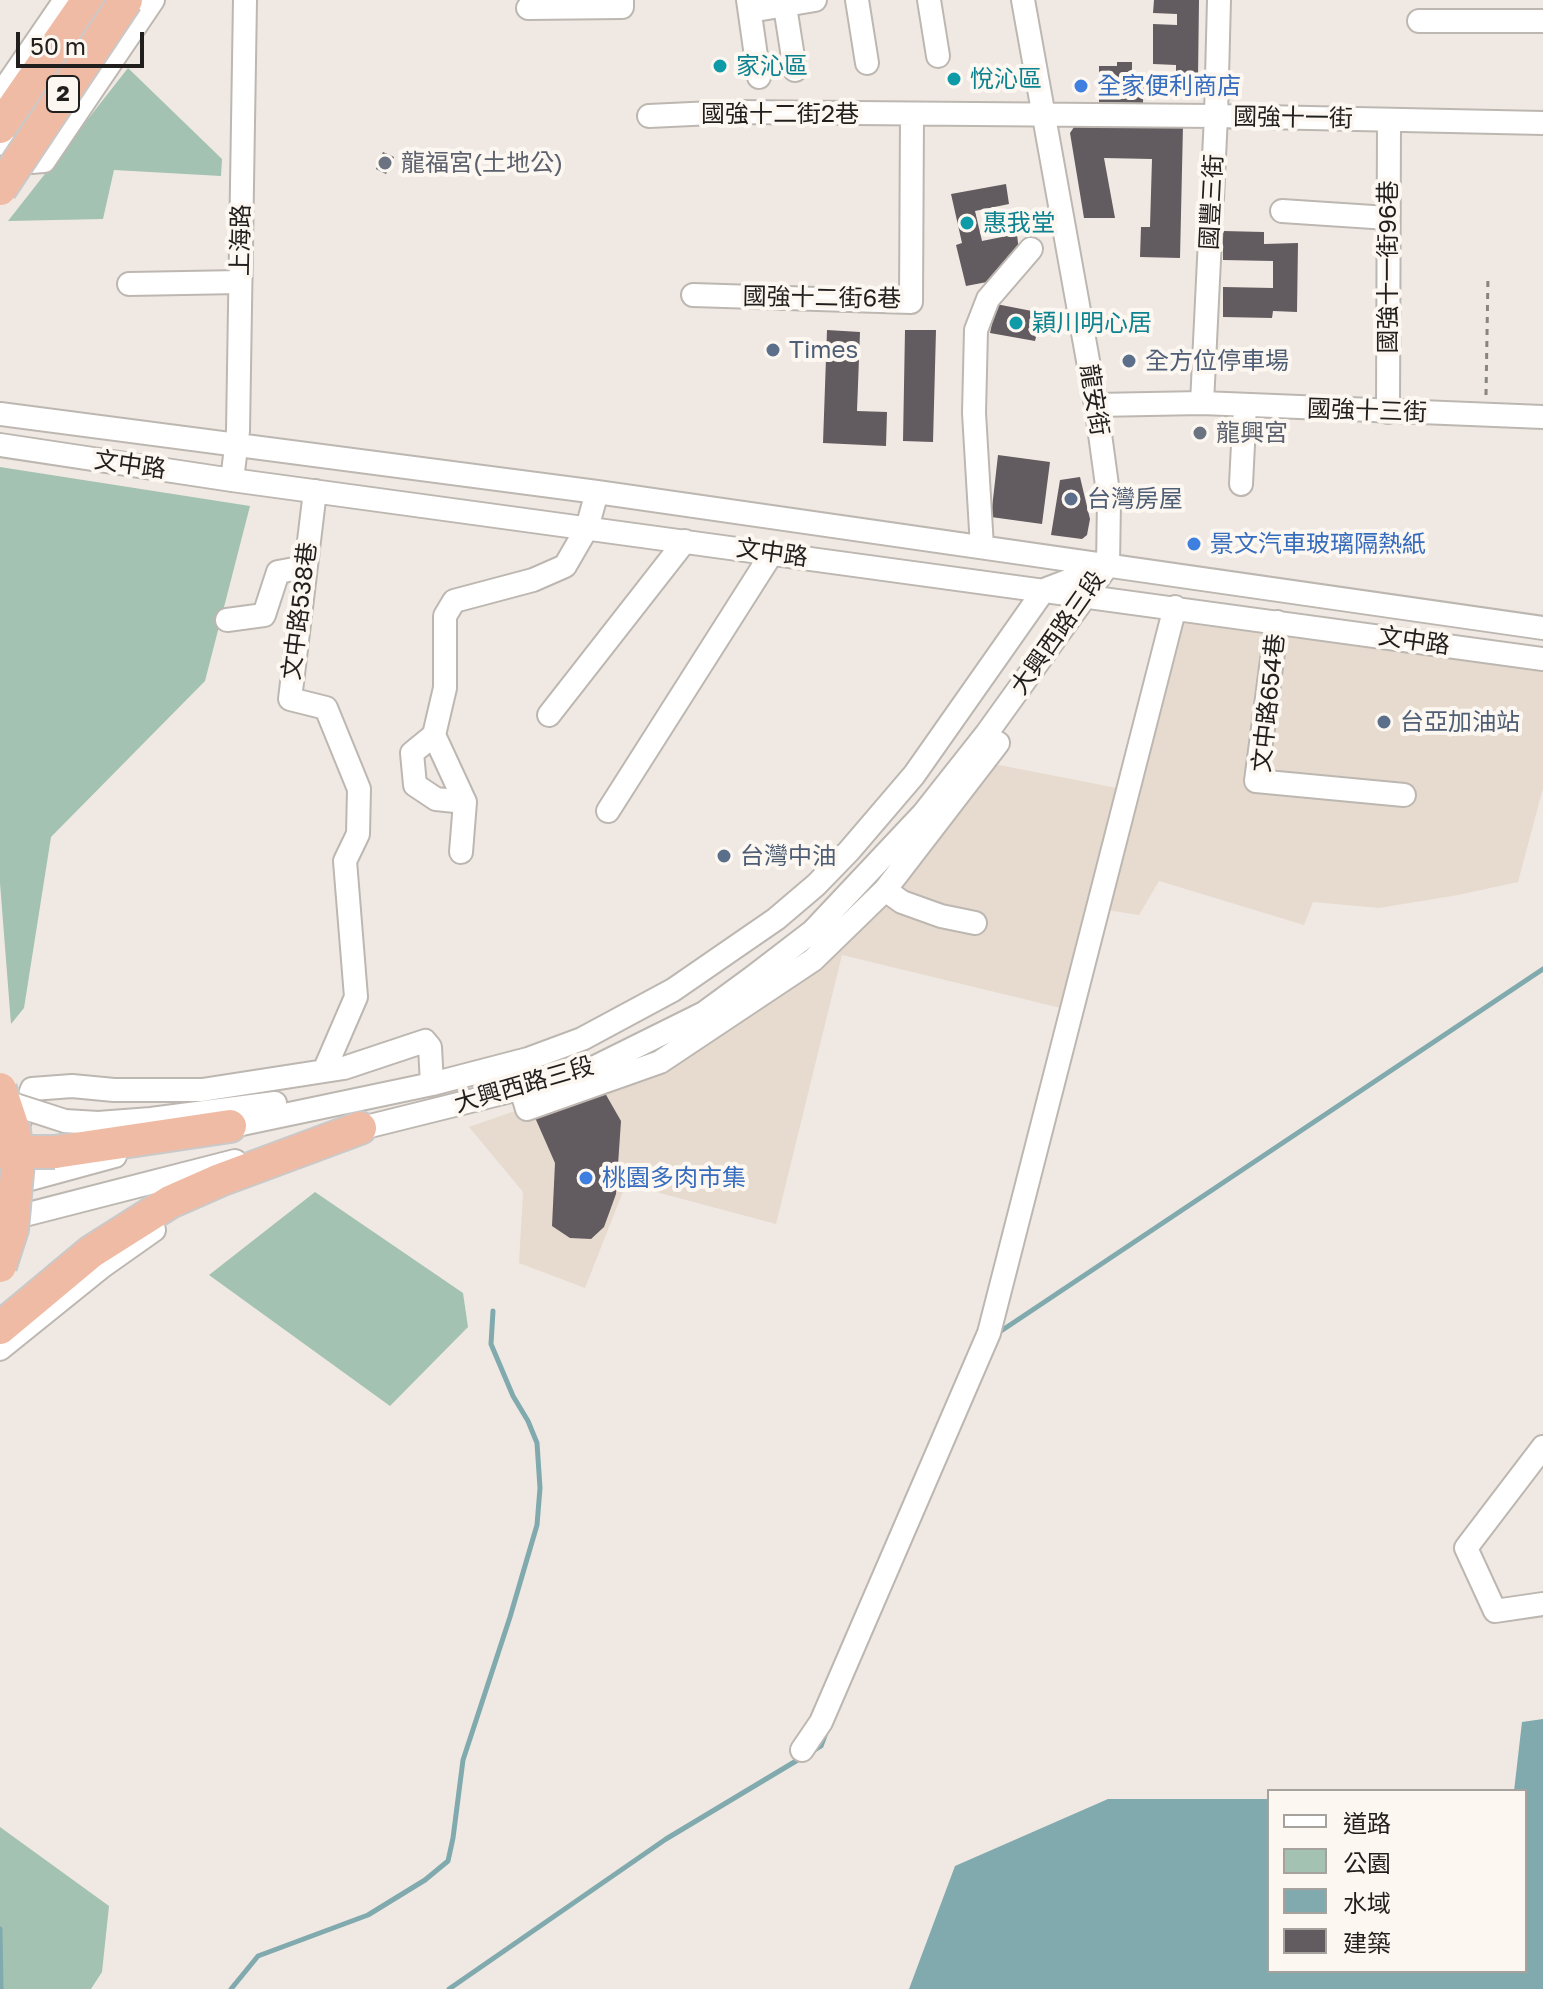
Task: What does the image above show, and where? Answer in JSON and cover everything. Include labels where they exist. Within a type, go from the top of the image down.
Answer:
[{"type":"highway","name":"2","points":[[0,127],[88,0]]},
{"type":"highway","name":"2","points":[[0,189],[126,0]]},
{"type":"highway","points":[[0,1089],[14,1131],[18,1162],[12,1229],[0,1266]]},
{"type":"highway","points":[[0,1152],[55,1152],[230,1126]]},
{"type":"highway","points":[[0,1328],[91,1252],[170,1202],[360,1128]]},
{"type":"street","points":[[0,95],[65,0]]},
{"type":"street","points":[[0,141],[31,162],[44,161],[153,0]]},
{"type":"street","name":"上海路","points":[[232,480],[236,445],[245,0]]},
{"type":"street","points":[[528,8],[622,7],[622,0]]},
{"type":"street","points":[[759,77],[749,6],[815,0]]},
{"type":"street","points":[[857,0],[867,63]]},
{"type":"street","points":[[929,0],[938,56]]},
{"type":"street","name":"龍安街","points":[[1023,0],[1096,405],[1109,500],[1108,565]]},
{"type":"street","name":"國豐三街","points":[[1202,403],[1219,0]]},
{"type":"street","points":[[784,3],[795,70]]},
{"type":"street","points":[[1419,21],[1543,21]]},
{"type":"street","name":"國強十二街2巷","points":[[649,116],[734,112],[1043,117]]},
{"type":"street","name":"國強十二街6巷","points":[[693,295],[911,302],[912,115]]},
{"type":"street","name":"國強十一街","points":[[1043,117],[1216,116],[1543,123]]},
{"type":"street","name":"國強十一街96巷","points":[[1388,412],[1389,121]]},
{"type":"street","points":[[1282,211],[1388,218]]},
{"type":"street","points":[[982,547],[974,413],[976,330],[988,299],[1031,249]]},
{"type":"street","points":[[129,284],[240,282]]},
{"type":"street","name":"國強十三街","points":[[1096,405],[1202,403],[1543,417]]},
{"type":"street","points":[[1241,484],[1245,405]]},
{"type":"street","name":"文中路","points":[[2,414],[597,492],[1543,628]]},
{"type":"street","name":"文中路","points":[[1,445],[232,480],[1543,659]]},
{"type":"street","name":"文中路538巷","points":[[315,491],[290,699],[326,708],[359,789],[358,834],[345,861],[356,997],[324,1071]]},
{"type":"street","points":[[465,802],[436,799],[415,785],[412,753],[434,735],[445,688],[445,616],[454,601],[533,580],[565,566],[587,528],[597,492]]},
{"type":"street","points":[[549,715],[685,541]]},
{"type":"street","points":[[608,811],[772,553]]},
{"type":"street","name":"大興西路三段","points":[[1,1183],[230,1126],[432,1084],[528,1059],[582,1039],[673,990],[776,919],[849,851],[914,775],[1044,590],[1108,565]]},
{"type":"street","name":"大興西路三段","points":[[0,1221],[583,1073],[704,1013],[813,931],[923,814],[987,733],[1108,565]]},
{"type":"street","points":[[227,620],[264,615],[278,572],[305,567]]},
{"type":"street","points":[[802,1750],[821,1722],[989,1333],[1175,607]]},
{"type":"street","points":[[521,1089],[527,1109],[660,1062],[813,960],[885,890],[960,794],[1038,687],[1068,640],[1066,622]]},
{"type":"street","name":"文中路654巷","points":[[1277,622],[1256,781],[1404,795]]},
{"type":"street","points":[[434,735],[465,802],[461,852]]},
{"type":"street","points":[[885,890],[902,902],[941,916],[975,923]]},
{"type":"street","points":[[1,1183],[32,1089],[72,1086],[114,1090],[202,1090],[344,1068],[425,1041],[430,1047],[432,1084]]},
{"type":"street","points":[[0,1100],[65,1121],[98,1123],[432,1084],[485,1097]]},
{"type":"street","points":[[0,1349],[103,1266],[175,1216],[225,1192],[485,1097]]},
{"type":"street","points":[[1543,1447],[1466,1548],[1495,1611],[1543,1604]]},
{"type":"path","points":[[1486,415],[1488,275]]},
{"type":"shaded area","points":[[1175,622],[1543,671],[1543,788],[1518,882],[1379,908],[1313,902],[1304,925],[1159,881],[1139,915],[1094,908],[1065,1009],[842,955],[776,1224],[626,1184],[585,1288],[519,1263],[523,1192],[469,1127],[623,1073],[736,1010],[875,896],[989,763],[1127,790]]},
{"type":"green space","points":[[128,68],[222,159],[221,176],[114,170],[103,219],[8,221]]},
{"type":"green space","points":[[0,467],[250,506],[205,681],[51,837],[24,1008],[11,1024],[0,883]]},
{"type":"green space","points":[[315,1192],[463,1293],[468,1327],[390,1406],[209,1275]]},
{"type":"green space","points":[[0,1827],[109,1906],[102,1972],[91,1989],[0,1989]]},
{"type":"water","points":[[1543,1719],[1543,1989],[909,1989],[955,1866],[1108,1799],[1267,1799],[1267,1973],[1527,1973],[1527,1789],[1514,1789],[1522,1722]]},
{"type":"building","points":[[1154,0],[1199,0],[1198,78],[1176,78],[1176,65],[1153,64],[1153,24],[1177,25],[1177,14],[1153,13]]},
{"type":"building","points":[[1117,62],[1132,62],[1132,73],[1144,74],[1143,103],[1099,102],[1099,66],[1117,66]]},
{"type":"building","points":[[1076,124],[1183,125],[1180,258],[1140,257],[1141,227],[1150,227],[1152,159],[1104,158],[1115,218],[1084,218],[1070,133]]},
{"type":"building","name":"龍福宮(土地公)","points":[[383,152],[394,157],[386,174],[376,169]]},
{"type":"building","name":"惠我堂","points":[[1006,184],[1009,204],[975,211],[982,241],[1017,234],[1019,252],[1010,254],[987,282],[966,286],[956,245],[962,243],[951,194]]},
{"type":"building","points":[[1223,231],[1264,232],[1264,244],[1298,243],[1297,312],[1273,311],[1272,318],[1223,317],[1223,287],[1273,288],[1273,261],[1223,260]]},
{"type":"building","name":"穎川明心居","points":[[996,304],[1042,313],[1035,341],[990,333]]},
{"type":"building","points":[[827,330],[860,332],[857,411],[887,412],[886,446],[823,443]]},
{"type":"building","points":[[905,330],[936,330],[933,442],[903,441]]},
{"type":"building","points":[[998,455],[1050,462],[1042,524],[991,517]]},
{"type":"building","name":"台灣房屋","points":[[1080,477],[1090,519],[1087,535],[1082,539],[1051,535],[1060,480]]},
{"type":"building","name":"桃園多肉市集","points":[[601,1086],[621,1121],[616,1194],[604,1227],[591,1239],[570,1238],[552,1226],[555,1163],[533,1113]]},
{"type":"waterway","points":[[995,1335],[1543,969]]},
{"type":"waterway","points":[[231,1989],[258,1956],[368,1915],[425,1880],[448,1861],[463,1760],[537,1525],[540,1488],[537,1443],[491,1344],[493,1311]]},
{"type":"waterway","points":[[813,1751],[821,1746],[827,1730]]},
{"type":"waterway","points":[[449,1989],[666,1839],[801,1758]]},
{"type":"waterway","points":[[0,1929],[1,1989]]},
{"type":"place","name":"家沁區","points":[[720,66]]},
{"type":"place","name":"悅沁區","points":[[954,79]]},
{"type":"place","name":"全家便利商店","points":[[1081,86]]},
{"type":"place","name":"龍福宮(土地公)","points":[[385,163]]},
{"type":"place","name":"惠我堂","points":[[967,223]]},
{"type":"place","name":"穎川明心居","points":[[1016,323]]},
{"type":"place","name":"Times","points":[[773,350]]},
{"type":"place","name":"全方位停車場","points":[[1129,361]]},
{"type":"place","name":"龍興宮","points":[[1200,433]]},
{"type":"place","name":"台灣房屋","points":[[1071,499]]},
{"type":"place","name":"景文汽車玻璃隔熱紙","points":[[1194,544]]},
{"type":"place","name":"台亞加油站","points":[[1384,722]]},
{"type":"place","name":"台灣中油","points":[[724,856]]},
{"type":"place","name":"桃園多肉市集","points":[[586,1178]]}]
